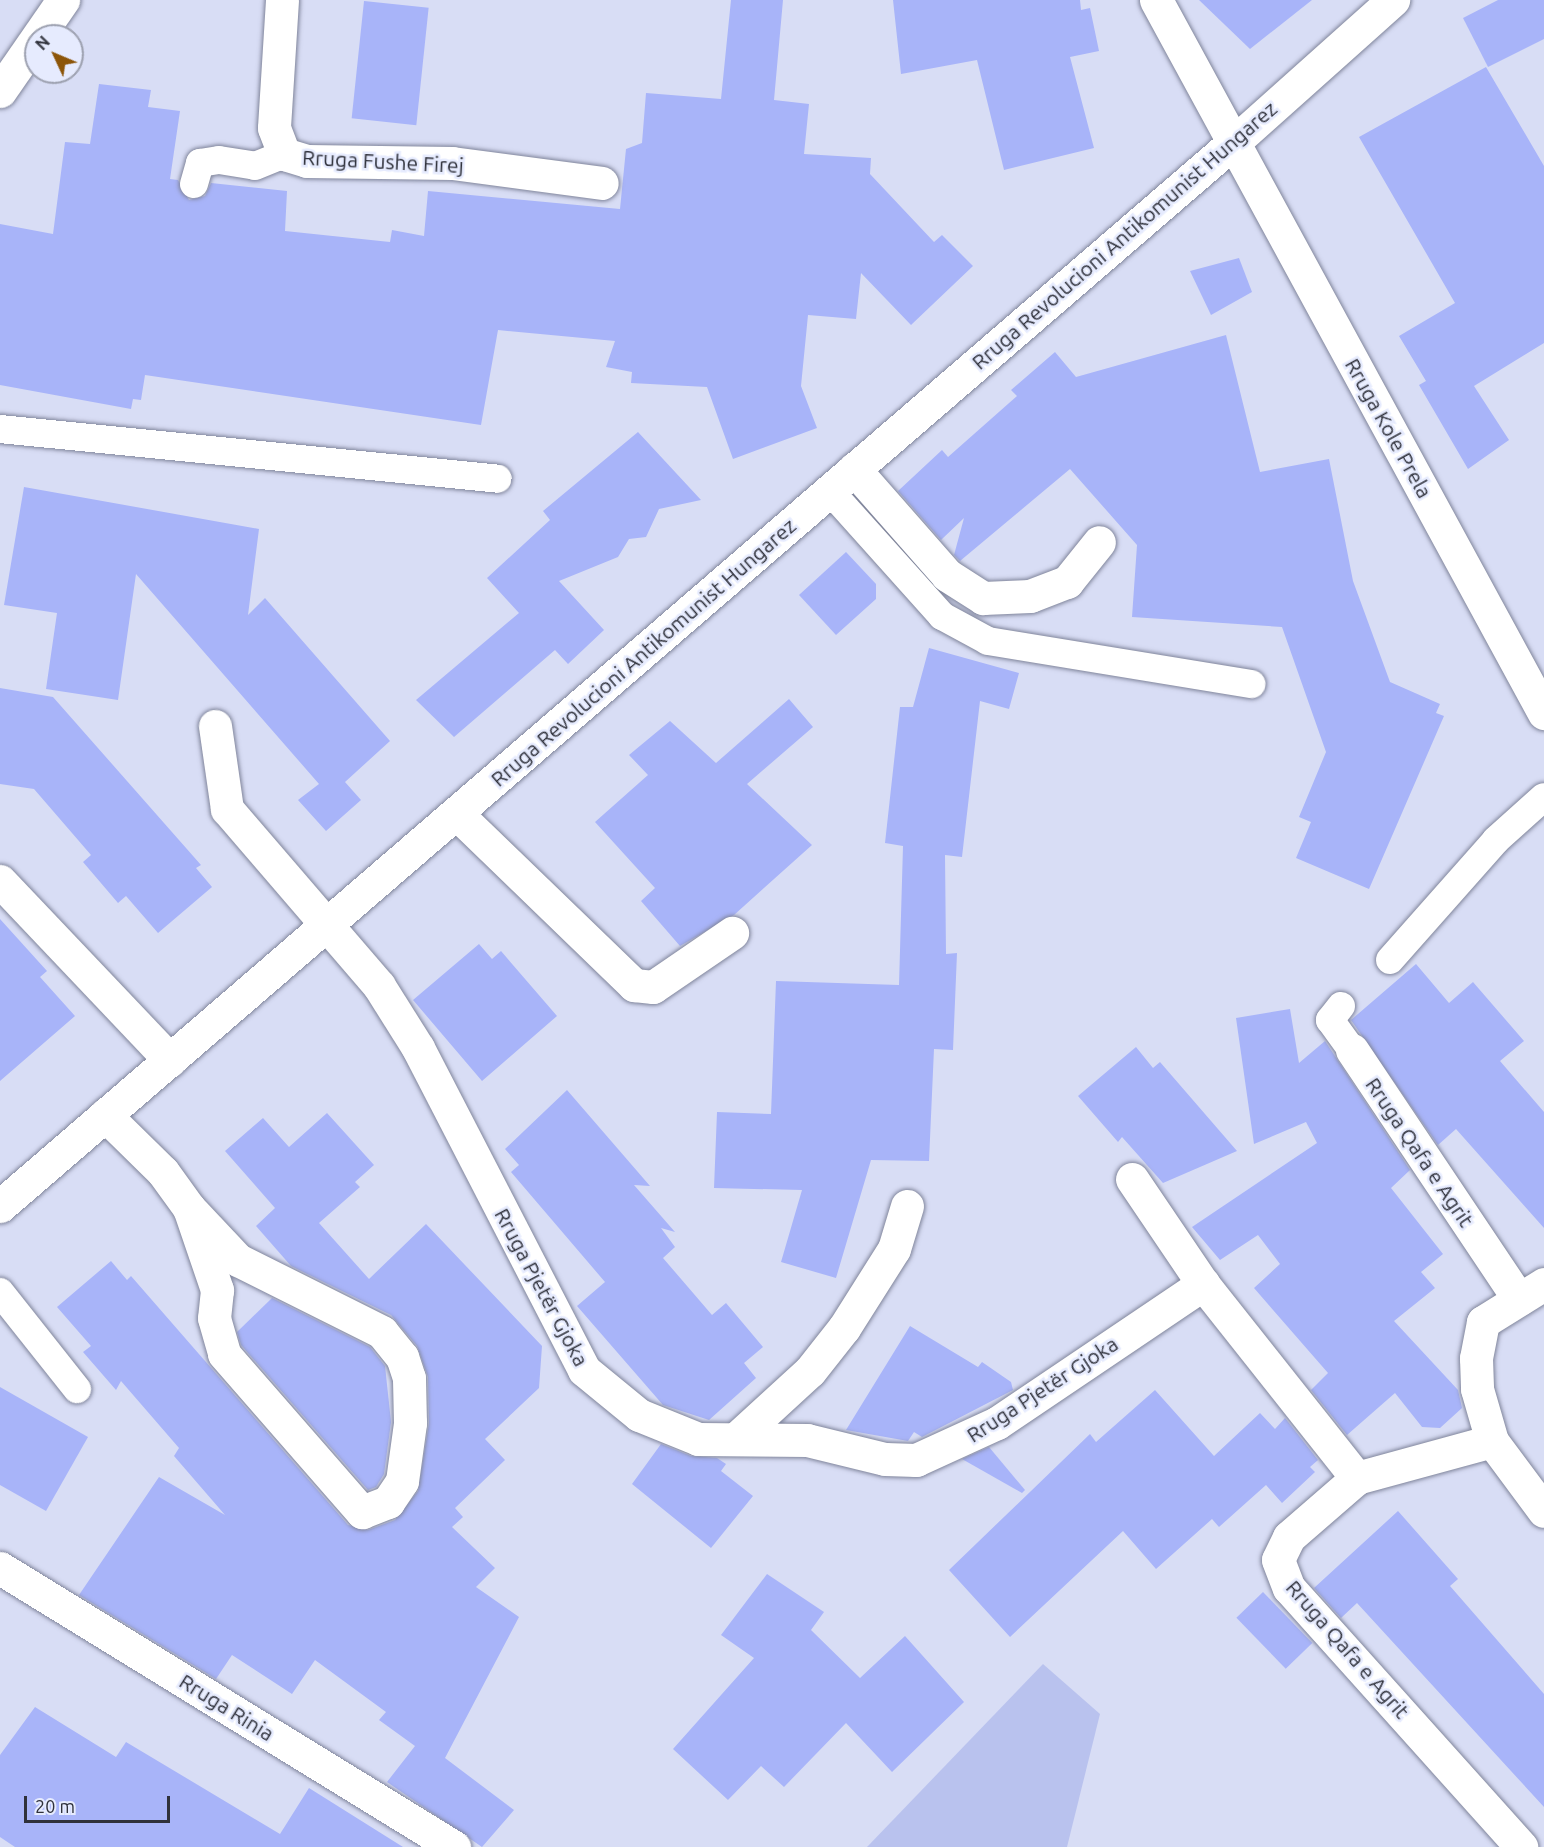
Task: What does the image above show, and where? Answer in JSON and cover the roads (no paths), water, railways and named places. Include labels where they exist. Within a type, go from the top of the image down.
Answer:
[{"type":"street","points":[[0,91],[63,0]]},
{"type":"street","name":"Rruga Fushe Firej","points":[[282,0],[274,128],[284,154],[307,161],[452,163],[602,183]]},
{"type":"street","name":"Rruga Kole Prela","points":[[1156,0],[1544,713]]},
{"type":"street","name":"Rruga Revolucioni Antikomunist Hungarez","points":[[0,1206],[1233,143],[1393,0]]},
{"type":"street","points":[[854,470],[947,575],[983,598],[1030,596],[1067,582],[1099,542]]},
{"type":"street","points":[[215,726],[227,809],[273,869],[328,924]]},
{"type":"street","points":[[456,813],[634,984],[653,987],[732,933]]},
{"type":"street","points":[[0,881],[170,1060]]},
{"type":"street","name":"Rruga Pjetër Gjoka","points":[[328,924],[379,986],[418,1048],[584,1370],[639,1415],[698,1438],[740,1436],[807,1440],[885,1459],[916,1460],[997,1424],[1203,1284]]},
{"type":"street","name":"Rruga Qafa e Agrit","points":[[1352,1050],[1532,1291],[1483,1322],[1478,1389],[1492,1441],[1544,1510]]},
{"type":"street","points":[[105,1115],[163,1172],[189,1208],[238,1260],[382,1332],[402,1357],[409,1378],[410,1423],[402,1481],[388,1502],[362,1512],[224,1354],[214,1318],[217,1290],[189,1208]]},
{"type":"street","points":[[1132,1179],[1203,1284],[1357,1478]]},
{"type":"street","points":[[740,1436],[810,1371],[844,1328],[894,1250],[907,1206]]},
{"type":"street","name":"Rruga Qafa e Agrit","points":[[1492,1441],[1357,1478],[1289,1537],[1278,1560],[1289,1588],[1521,1847]]},
{"type":"street","name":"Rruga Rinia","points":[[0,1568],[454,1847]]},
{"type":"lane","points":[[194,184],[200,163],[219,160],[255,166],[284,154]]},
{"type":"lane","points":[[0,429],[497,479]]},
{"type":"lane","points":[[830,490],[942,616],[988,641],[1252,684]]},
{"type":"lane","points":[[1390,960],[1496,840],[1544,797]]},
{"type":"lane","name":"Rruga Qafa e Agrit","points":[[1341,1006],[1330,1020],[1352,1050]]},
{"type":"lane","points":[[0,1292],[77,1389]]}]
